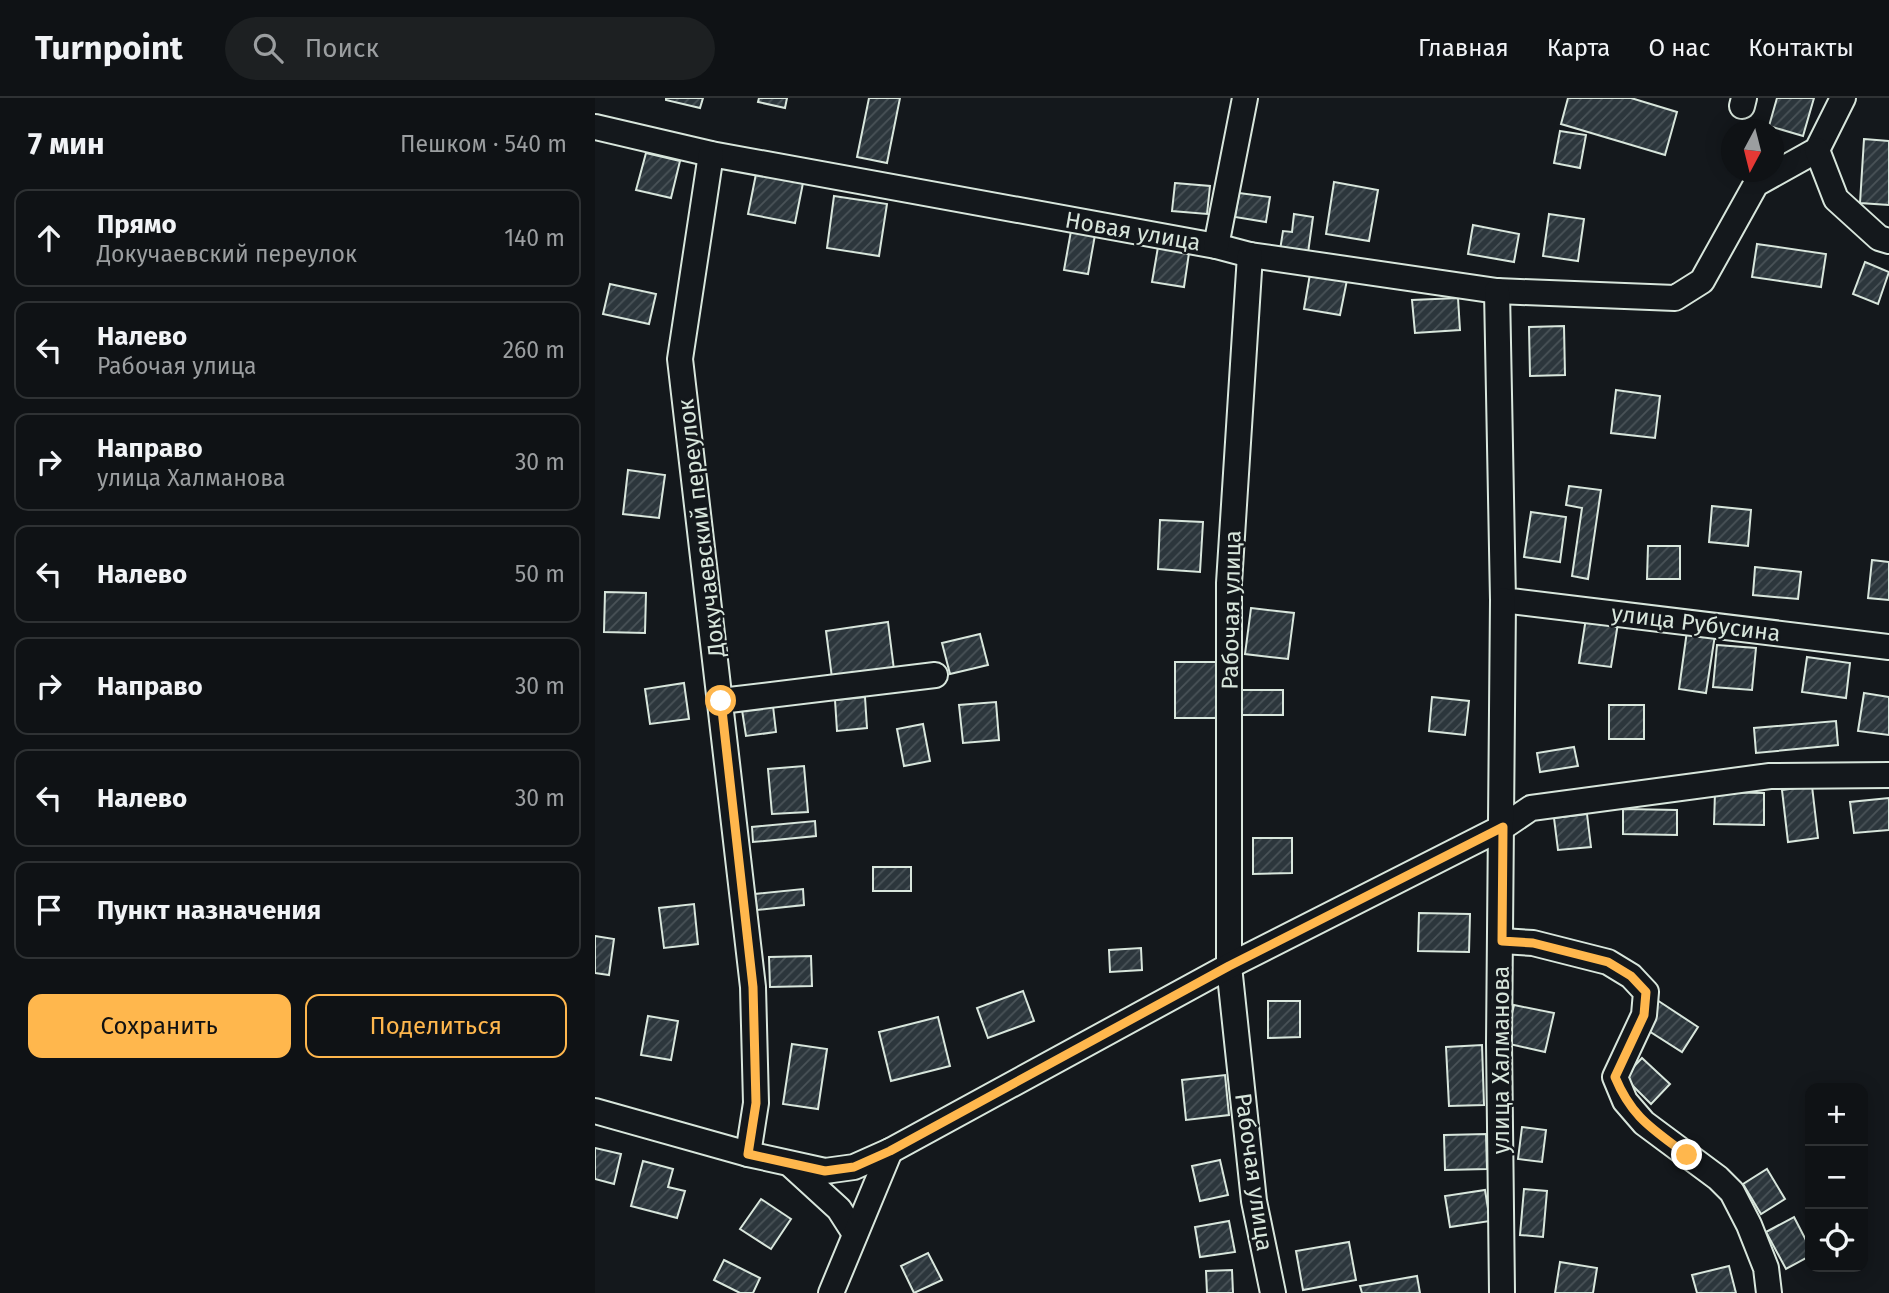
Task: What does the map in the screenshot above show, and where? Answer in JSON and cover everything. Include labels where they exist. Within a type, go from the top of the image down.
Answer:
[{"type":"street","points":[[1216,246],[1245,98]]},
{"type":"street","points":[[1843,98],[1817,150],[1836,199],[1879,237],[1889,241]]},
{"type":"street","name":"Новая улица","points":[[595,127],[711,154],[1216,246],[1250,255],[1497,291],[1675,298],[1702,281],[1756,184],[1817,150]]},
{"type":"street","name":"Докучаевский переулок","points":[[711,154],[680,359],[753,987],[756,1103],[748,1154]]},
{"type":"street","name":"Рабочая улица","points":[[1250,255],[1229,583],[1229,966],[1254,1201],[1273,1293]]},
{"type":"street","points":[[1497,291],[1503,600],[1503,827]]},
{"type":"street","name":"улица Рубусина","points":[[1503,600],[1889,647]]},
{"type":"street","points":[[721,701],[935,675]]},
{"type":"street","points":[[595,1111],[789,1164],[825,1171],[854,1167],[890,1151],[1229,966],[1503,827],[1531,808],[1770,776],[1889,775]]},
{"type":"street","name":"улица Халманова","points":[[1502,1293],[1499,1043],[1503,827]]},
{"type":"street","points":[[1502,941],[1533,943],[1608,962],[1631,976],[1646,992],[1644,1015],[1615,1077],[1625,1101],[1644,1123],[1732,1192],[1766,1268],[1769,1293]]},
{"type":"street","points":[[831,1293],[890,1151]]},
{"type":"street","points":[[789,1164],[839,1209],[855,1234]]},
{"type":"building","points":[[666,98],[703,98],[700,108]]},
{"type":"building","points":[[759,98],[787,98],[785,108],[758,102]]},
{"type":"building","points":[[869,98],[900,98],[887,163],[857,157]]},
{"type":"building","points":[[1568,98],[1631,98],[1677,112],[1665,155],[1561,124]]},
{"type":"building","points":[[1777,98],[1814,98],[1803,136],[1784,130],[1784,119],[1771,119]]},
{"type":"building","points":[[1560,131],[1586,135],[1580,168],[1554,163]]},
{"type":"building","points":[[1864,139],[1889,141],[1889,205],[1860,203]]},
{"type":"building","points":[[646,153],[680,161],[671,198],[636,190]]},
{"type":"building","points":[[756,174],[803,183],[795,223],[748,214]]},
{"type":"building","points":[[1334,182],[1378,190],[1369,241],[1326,234]]},
{"type":"building","points":[[1175,183],[1210,186],[1207,214],[1172,211]]},
{"type":"building","points":[[1239,193],[1270,197],[1266,222],[1235,217]]},
{"type":"building","points":[[834,196],[887,204],[879,256],[827,248]]},
{"type":"building","points":[[1294,214],[1313,217],[1308,253],[1280,250],[1283,231],[1292,232]]},
{"type":"building","points":[[1549,214],[1584,219],[1578,261],[1543,256]]},
{"type":"building","points":[[1473,225],[1519,234],[1514,262],[1468,254]]},
{"type":"building","points":[[1071,231],[1095,235],[1088,274],[1064,270]]},
{"type":"building","points":[[1757,244],[1826,254],[1821,287],[1752,277]]},
{"type":"building","points":[[1158,247],[1189,253],[1184,287],[1152,282]]},
{"type":"building","points":[[1865,262],[1889,272],[1878,304],[1853,294]]},
{"type":"building","points":[[1310,274],[1347,280],[1340,315],[1304,309]]},
{"type":"building","points":[[610,284],[656,294],[649,324],[603,314]]},
{"type":"building","points":[[1458,298],[1460,330],[1415,333],[1412,300]]},
{"type":"building","points":[[1564,326],[1565,375],[1530,376],[1529,327]]},
{"type":"building","points":[[1616,390],[1660,396],[1655,438],[1611,433]]},
{"type":"building","points":[[628,470],[665,475],[659,518],[623,514]]},
{"type":"building","points":[[1569,486],[1601,490],[1588,579],[1572,576],[1582,508],[1566,505]]},
{"type":"building","points":[[1712,506],[1751,510],[1748,546],[1709,542]]},
{"type":"building","points":[[1531,512],[1566,517],[1560,562],[1524,557]]},
{"type":"building","points":[[1160,520],[1203,522],[1200,572],[1158,569]]},
{"type":"building","points":[[1648,546],[1680,546],[1680,579],[1647,579]]},
{"type":"building","points":[[1872,560],[1889,562],[1889,600],[1868,598]]},
{"type":"building","points":[[1755,567],[1801,572],[1798,599],[1753,595]]},
{"type":"building","points":[[605,592],[646,593],[645,633],[604,632]]},
{"type":"building","points":[[1251,608],[1294,613],[1288,659],[1245,654]]},
{"type":"building","points":[[1586,618],[1618,623],[1611,667],[1579,663]]},
{"type":"building","points":[[888,622],[894,670],[832,678],[826,631]]},
{"type":"building","points":[[1687,631],[1715,635],[1706,693],[1679,689]]},
{"type":"building","points":[[980,634],[988,665],[950,674],[942,643]]},
{"type":"building","points":[[1717,645],[1756,648],[1752,690],[1713,687]]},
{"type":"building","points":[[1807,657],[1850,663],[1846,698],[1802,692]]},
{"type":"building","points":[[1175,662],[1222,662],[1222,718],[1175,718]]},
{"type":"building","points":[[684,683],[689,719],[650,724],[645,689]]},
{"type":"building","points":[[1241,690],[1283,690],[1283,715],[1241,715]]},
{"type":"building","points":[[1864,693],[1889,697],[1889,735],[1858,731]]},
{"type":"building","points":[[865,697],[867,728],[837,731],[835,700]]},
{"type":"building","points":[[1432,697],[1469,701],[1465,735],[1429,731]]},
{"type":"building","points":[[996,702],[999,740],[963,743],[959,705]]},
{"type":"building","points":[[1609,705],[1644,705],[1644,739],[1609,739]]},
{"type":"building","points":[[773,706],[776,732],[746,736],[742,710]]},
{"type":"building","points":[[1836,721],[1838,745],[1756,753],[1754,728]]},
{"type":"building","points":[[923,724],[930,761],[904,766],[897,729]]},
{"type":"building","points":[[1574,747],[1578,766],[1540,772],[1537,753]]},
{"type":"building","points":[[804,766],[808,812],[772,814],[768,769]]},
{"type":"building","points":[[1812,786],[1818,838],[1788,842],[1782,790]]},
{"type":"building","points":[[1715,792],[1764,793],[1764,825],[1714,824]]},
{"type":"building","points":[[1889,798],[1889,830],[1854,833],[1850,802]]},
{"type":"building","points":[[1623,809],[1677,810],[1677,835],[1623,834]]},
{"type":"building","points":[[1587,814],[1591,847],[1558,850],[1554,818]]},
{"type":"building","points":[[815,821],[816,836],[753,842],[752,827]]},
{"type":"building","points":[[1253,838],[1292,838],[1292,873],[1253,874]]},
{"type":"building","points":[[873,867],[911,867],[911,891],[873,891]]},
{"type":"building","points":[[803,889],[804,905],[757,910],[755,894]]},
{"type":"building","points":[[694,904],[698,944],[664,948],[659,908]]},
{"type":"building","points":[[1419,913],[1470,914],[1469,952],[1418,951]]},
{"type":"building","points":[[595,936],[614,939],[609,975],[595,973]]},
{"type":"building","points":[[1141,948],[1142,970],[1110,972],[1109,950]]},
{"type":"building","points":[[811,956],[812,986],[770,987],[769,957]]},
{"type":"building","points":[[1023,991],[1034,1021],[988,1038],[977,1008]]},
{"type":"building","points":[[1657,1000],[1698,1027],[1682,1052],[1641,1026]]},
{"type":"building","points":[[1268,1001],[1300,1001],[1300,1037],[1268,1038]]},
{"type":"building","points":[[1514,1005],[1554,1013],[1545,1052],[1505,1043]]},
{"type":"building","points":[[648,1016],[678,1021],[671,1060],[641,1055]]},
{"type":"building","points":[[938,1017],[950,1066],[891,1081],[879,1032]]},
{"type":"building","points":[[792,1044],[827,1049],[818,1109],[783,1104]]},
{"type":"building","points":[[1482,1045],[1484,1105],[1449,1106],[1446,1047]]},
{"type":"building","points":[[1642,1058],[1670,1084],[1651,1104],[1624,1077]]},
{"type":"building","points":[[1225,1075],[1229,1115],[1186,1120],[1182,1080]]},
{"type":"building","points":[[1522,1127],[1546,1130],[1542,1162],[1518,1159]]},
{"type":"building","points":[[1486,1134],[1487,1169],[1445,1170],[1444,1135]]},
{"type":"building","points":[[595,1148],[621,1154],[614,1184],[595,1179]]},
{"type":"building","points":[[1220,1160],[1228,1195],[1200,1201],[1192,1166]]},
{"type":"building","points":[[643,1161],[673,1169],[668,1187],[685,1191],[677,1218],[631,1206]]},
{"type":"building","points":[[1767,1169],[1785,1199],[1761,1214],[1743,1184]]},
{"type":"building","points":[[1524,1189],[1547,1191],[1543,1237],[1520,1235]]},
{"type":"building","points":[[1485,1190],[1490,1221],[1450,1227],[1445,1196]]},
{"type":"building","points":[[761,1199],[791,1219],[771,1249],[740,1229]]},
{"type":"building","points":[[1794,1217],[1805,1238],[1805,1259],[1786,1269],[1766,1232]]},
{"type":"building","points":[[1229,1221],[1235,1252],[1200,1257],[1195,1227]]},
{"type":"building","points":[[1349,1242],[1356,1280],[1303,1290],[1296,1251]]},
{"type":"building","points":[[928,1253],[942,1280],[914,1293],[901,1266]]},
{"type":"building","points":[[724,1260],[760,1278],[753,1293],[740,1293],[714,1280]]},
{"type":"building","points":[[1560,1262],[1597,1268],[1593,1293],[1555,1293]]},
{"type":"building","points":[[1729,1266],[1736,1293],[1697,1293],[1692,1275]]},
{"type":"building","points":[[1232,1270],[1233,1293],[1207,1293],[1206,1271]]},
{"type":"building","points":[[1417,1276],[1420,1293],[1362,1293],[1360,1286]]},
{"type":"route","points":[[721,701],[753,987],[756,1103],[748,1154],[825,1171],[854,1167],[890,1151],[1229,966],[1503,827],[1502,941],[1533,943],[1608,962],[1631,976],[1646,992],[1644,1015],[1615,1077],[1625,1101],[1644,1123],[1687,1155]]}]
